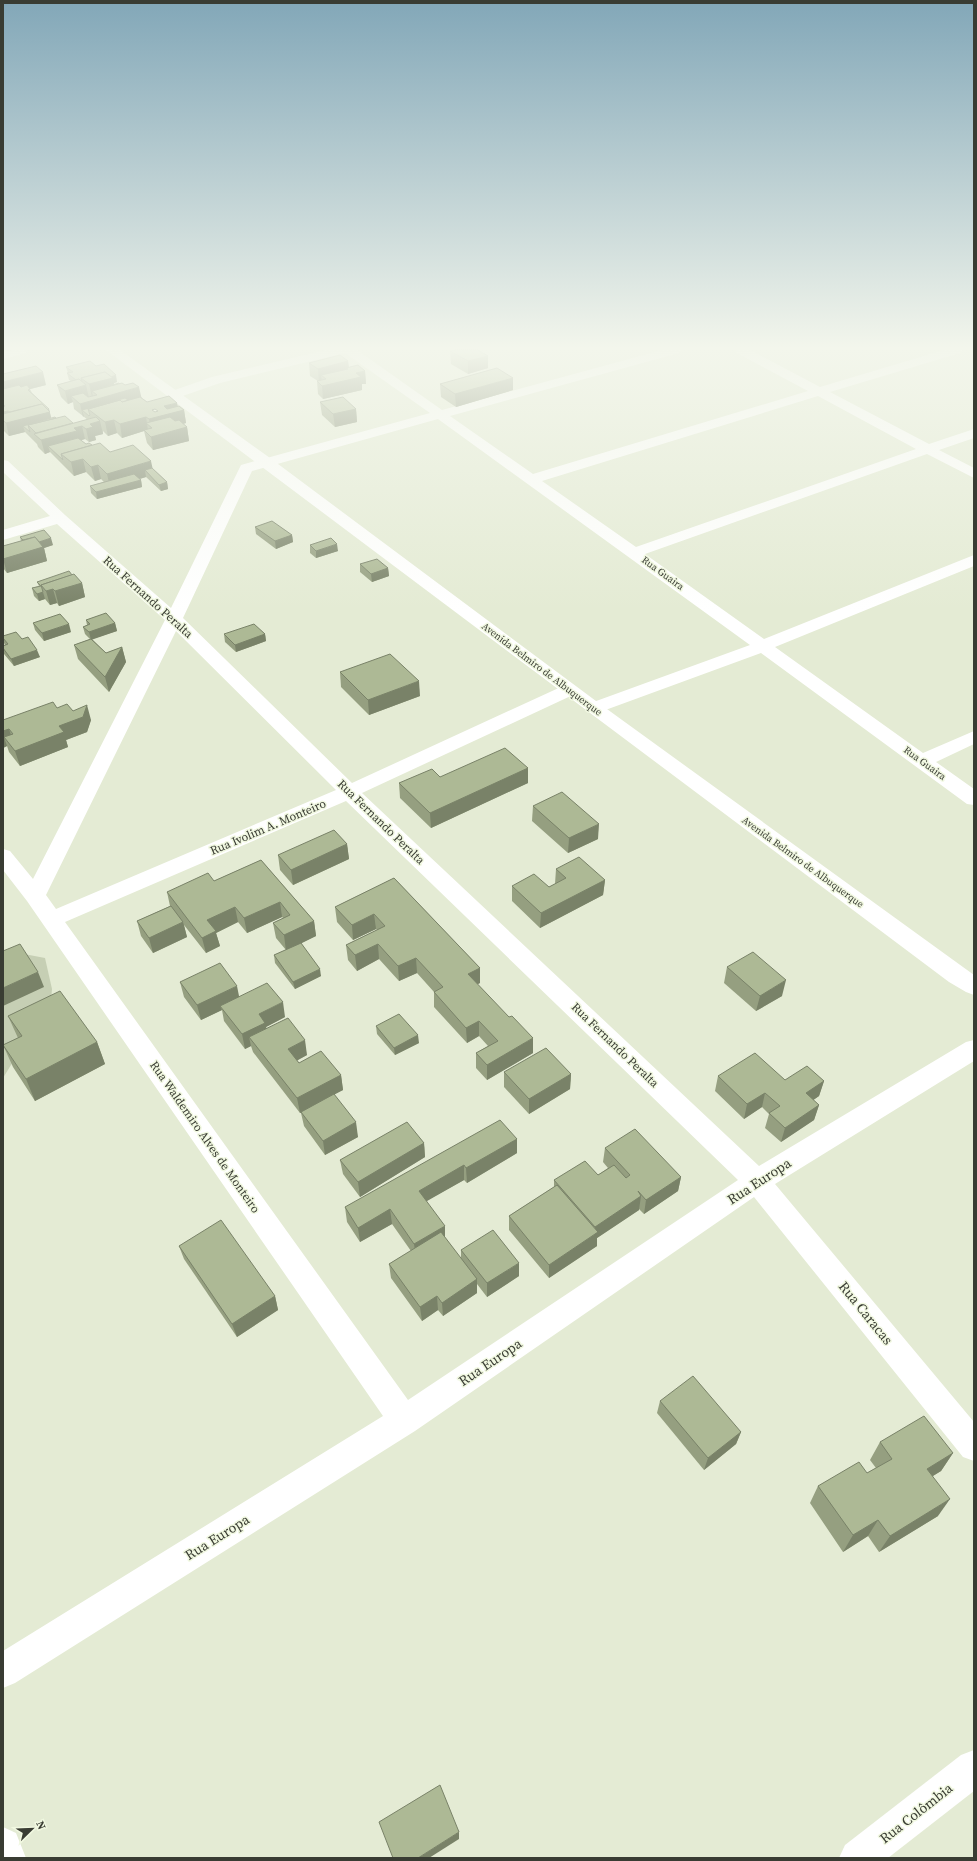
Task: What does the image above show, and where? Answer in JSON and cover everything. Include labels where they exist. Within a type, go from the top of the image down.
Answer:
[{"type":"street","name":"Avenida Belmiro de Albuquerque","points":[[232,437],[594,708],[957,976],[974,986]]},
{"type":"street","points":[[35,896],[174,619],[246,468],[265,461],[354,437]]},
{"type":"street","name":"Rua Guaira","points":[[470,437],[634,553],[974,799]]},
{"type":"street","points":[[529,480],[671,437]]},
{"type":"street","points":[[902,437],[974,474]]},
{"type":"street","points":[[634,553],[962,437]]},
{"type":"street","name":"Rua Fernando Peralta","points":[[3,464],[60,518],[174,619],[349,792],[757,1181]]},
{"type":"street","points":[[3,535],[60,518]]},
{"type":"street","points":[[594,708],[763,646],[974,560]]},
{"type":"street","name":"Rua Ivolim A. Monteiro","points":[[52,919],[349,792],[570,690]]},
{"type":"street","points":[[922,761],[974,737]]},
{"type":"street","name":"Rua Waldemiro Alves de Monteiro","points":[[3,856],[52,919],[404,1420]]},
{"type":"street","name":"Rua Europa","points":[[3,1671],[404,1420],[757,1181],[974,1048]]},
{"type":"street","name":"Rua Caracas","points":[[757,1181],[974,1446]]},
{"type":"street","name":"Rua Colômbia","points":[[858,1858],[974,1768]]},
{"type":"street","points":[[3,1846],[7,1858]]},
{"type":"green space","points":[[3,950],[45,958],[52,989],[51,1000],[3,1078]]},
{"type":"building","points":[[37,437],[54,437],[41,440]]},
{"type":"building","points":[[78,438],[86,444],[89,443],[92,445],[61,454],[63,460],[48,446]]},
{"type":"building","points":[[100,443],[110,452],[133,445],[151,461],[107,474],[98,465],[91,467],[83,459],[71,462],[61,454]]},
{"type":"building","points":[[152,468],[167,482],[159,485],[145,470]]},
{"type":"building","points":[[134,474],[141,480],[96,492],[90,486]]},
{"type":"building","points":[[272,521],[292,535],[275,541],[255,527]]},
{"type":"building","points":[[44,530],[51,538],[39,542],[35,537],[23,540],[20,537]]},
{"type":"building","points":[[35,537],[43,547],[3,559],[3,546]]},
{"type":"building","points":[[331,538],[337,544],[316,551],[310,545]]},
{"type":"building","points":[[377,559],[388,568],[371,574],[360,564]]},
{"type":"building","points":[[69,571],[72,575],[41,585],[43,592],[37,594],[32,588],[41,586],[37,582]]},
{"type":"building","points":[[74,574],[82,583],[55,591],[53,589],[46,591],[41,585]]},
{"type":"building","points":[[106,613],[115,623],[89,632],[83,627],[90,624],[86,620]]},
{"type":"building","points":[[60,614],[69,624],[42,633],[33,623]]},
{"type":"building","points":[[254,624],[265,634],[235,645],[224,634]]},
{"type":"building","points":[[16,632],[22,639],[28,637],[37,650],[11,659],[3,648],[3,646],[8,644],[3,636]]},
{"type":"building","points":[[91,639],[106,653],[122,647],[105,677],[74,645]]},
{"type":"building","points":[[390,654],[419,681],[368,700],[340,672]]},
{"type":"building","points":[[53,702],[57,708],[67,704],[73,711],[87,705],[83,717],[59,726],[64,732],[15,751],[4,737],[13,734],[9,729],[3,731],[3,720]]},
{"type":"building","points":[[505,748],[528,768],[430,813],[399,783],[432,769],[440,777]]},
{"type":"building","points":[[562,792],[599,824],[569,838],[533,806]]},
{"type":"building","points":[[334,830],[347,844],[291,870],[278,855]]},
{"type":"building","points":[[579,857],[605,880],[541,913],[512,886],[534,874],[549,887],[566,878],[556,869]]},
{"type":"building","points":[[261,860],[314,921],[284,935],[273,923],[290,915],[280,902],[244,918],[235,907],[207,920],[216,931],[202,938],[167,892],[208,873],[214,881]]},
{"type":"building","points":[[394,878],[480,968],[468,974],[509,1017],[512,1016],[533,1038],[487,1065],[476,1053],[498,1041],[479,1021],[466,1028],[434,992],[443,987],[416,958],[398,966],[378,944],[355,955],[346,945],[385,926],[374,914],[352,925],[335,907]]},
{"type":"building","points":[[171,906],[183,922],[149,938],[137,921]]},
{"type":"building","points":[[301,943],[320,969],[293,982],[274,955]]},
{"type":"building","points":[[20,944],[38,972],[3,988],[3,951]]},
{"type":"building","points":[[753,952],[786,980],[760,996],[727,967]]},
{"type":"building","points":[[220,963],[237,986],[197,1005],[180,982]]},
{"type":"building","points":[[267,983],[283,1002],[259,1014],[265,1023],[242,1034],[220,1006]]},
{"type":"building","points":[[60,991],[97,1042],[26,1079],[3,1045],[22,1036],[8,1016]]},
{"type":"building","points":[[399,1014],[418,1035],[394,1048],[376,1026]]},
{"type":"building","points":[[288,1018],[305,1040],[288,1049],[299,1063],[321,1051],[341,1075],[297,1098],[249,1037]]},
{"type":"building","points":[[546,1048],[571,1074],[529,1099],[504,1072]]},
{"type":"building","points":[[755,1053],[785,1080],[807,1066],[824,1081],[806,1093],[819,1105],[785,1128],[769,1113],[780,1106],[765,1093],[747,1104],[718,1076]]},
{"type":"building","points":[[334,1094],[356,1122],[323,1141],[301,1112]]},
{"type":"building","points":[[500,1120],[517,1139],[466,1168],[464,1165],[419,1191],[445,1226],[414,1244],[390,1209],[358,1228],[345,1207]]},
{"type":"building","points":[[407,1122],[424,1143],[358,1182],[340,1160]]},
{"type":"building","points":[[635,1129],[681,1177],[646,1200],[638,1191],[641,1196],[595,1227],[554,1180],[585,1161],[598,1175],[614,1165],[626,1178],[630,1175],[605,1148]]},
{"type":"building","points":[[557,1185],[598,1232],[549,1265],[509,1216]]},
{"type":"building","points":[[221,1220],[275,1296],[232,1324],[179,1246]]},
{"type":"building","points":[[493,1230],[519,1263],[487,1283],[461,1250]]},
{"type":"building","points":[[441,1232],[477,1279],[442,1303],[437,1296],[420,1307],[389,1264]]},
{"type":"building","points":[[693,1376],[741,1432],[708,1458],[660,1401]]},
{"type":"building","points":[[924,1416],[953,1453],[927,1469],[950,1499],[890,1536],[878,1520],[853,1535],[818,1486],[859,1462],[867,1473],[892,1459],[880,1442]]},
{"type":"building","points":[[440,1785],[459,1832],[418,1858],[393,1858],[379,1822]]}]
